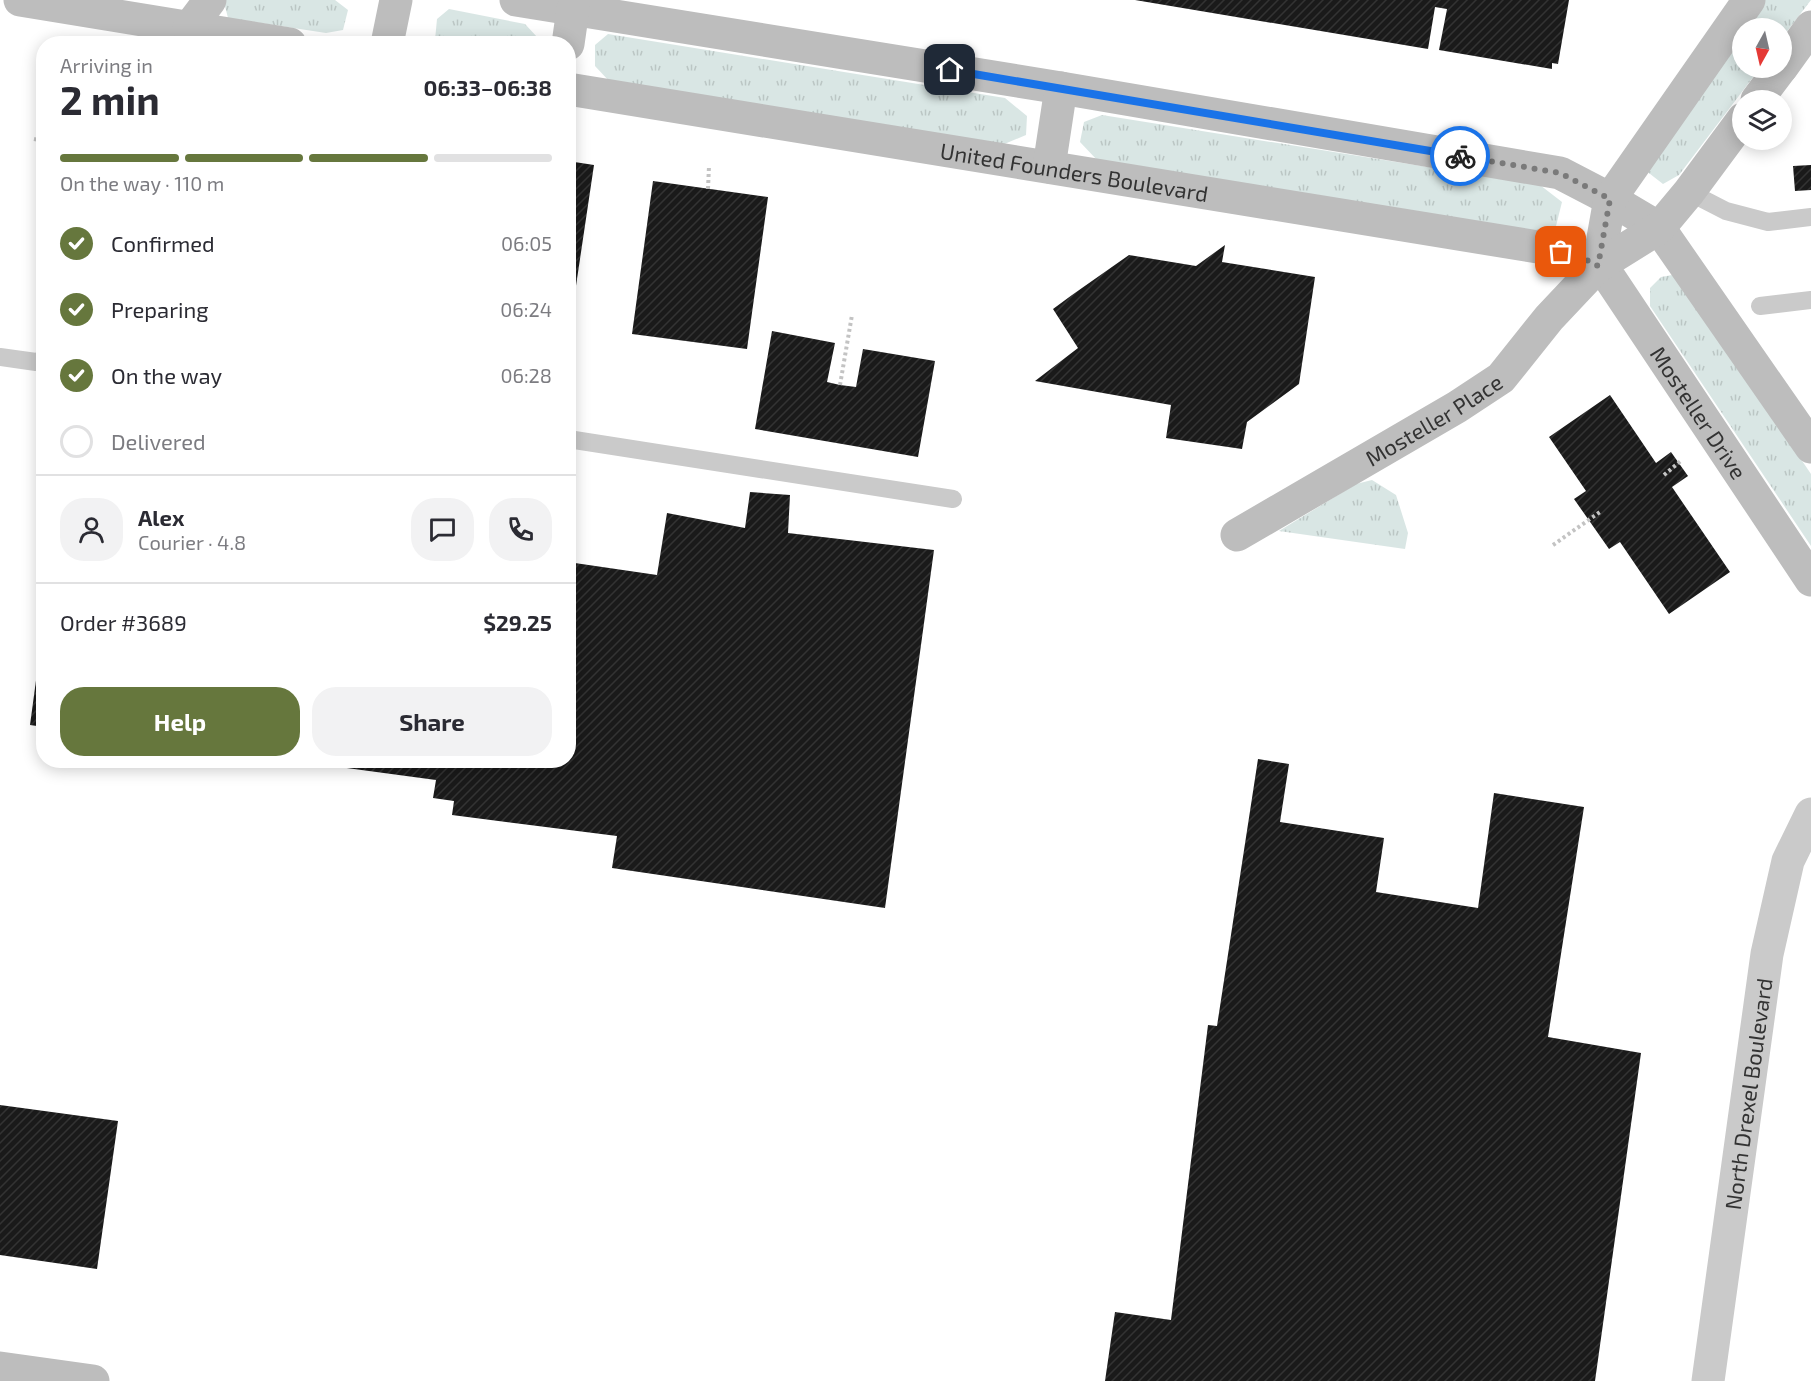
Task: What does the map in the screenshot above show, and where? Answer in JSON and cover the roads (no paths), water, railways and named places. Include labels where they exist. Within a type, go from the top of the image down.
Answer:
[{"type":"street","points":[[20,0],[240,36]]},
{"type":"street","points":[[189,28],[210,0]]},
{"type":"street","points":[[389,36],[396,0]]},
{"type":"street","points":[[516,0],[574,5],[1560,173],[1659,228],[1811,447]]},
{"type":"street","points":[[1588,261],[1610,199],[1749,0]]},
{"type":"street","points":[[569,36],[574,5]]},
{"type":"street","points":[[1765,90],[1796,53]]},
{"type":"street","points":[[1049,167],[1061,88]]},
{"type":"street","name":"United Founders Boulevard","points":[[576,90],[1544,248],[1588,261]]},
{"type":"street","points":[[1659,228],[1732,134]]},
{"type":"street","name":"Mosteller Place","points":[[1238,535],[1457,407],[1501,378],[1549,318],[1588,261],[1659,228]]},
{"type":"street","name":"Mosteller Drive","points":[[1588,261],[1611,280],[1811,580]]},
{"type":"street","name":"North Drexel Boulevard","points":[[1708,1381],[1767,954],[1788,861],[1811,814]]},
{"type":"street","points":[[0,1368],[90,1381]]},
{"type":"lane","points":[[1689,192],[1726,211],[1768,222],[1811,218]]},
{"type":"lane","points":[[1760,306],[1811,300]]},
{"type":"lane","points":[[0,357],[36,362]]},
{"type":"lane","points":[[576,440],[953,500]]}]
